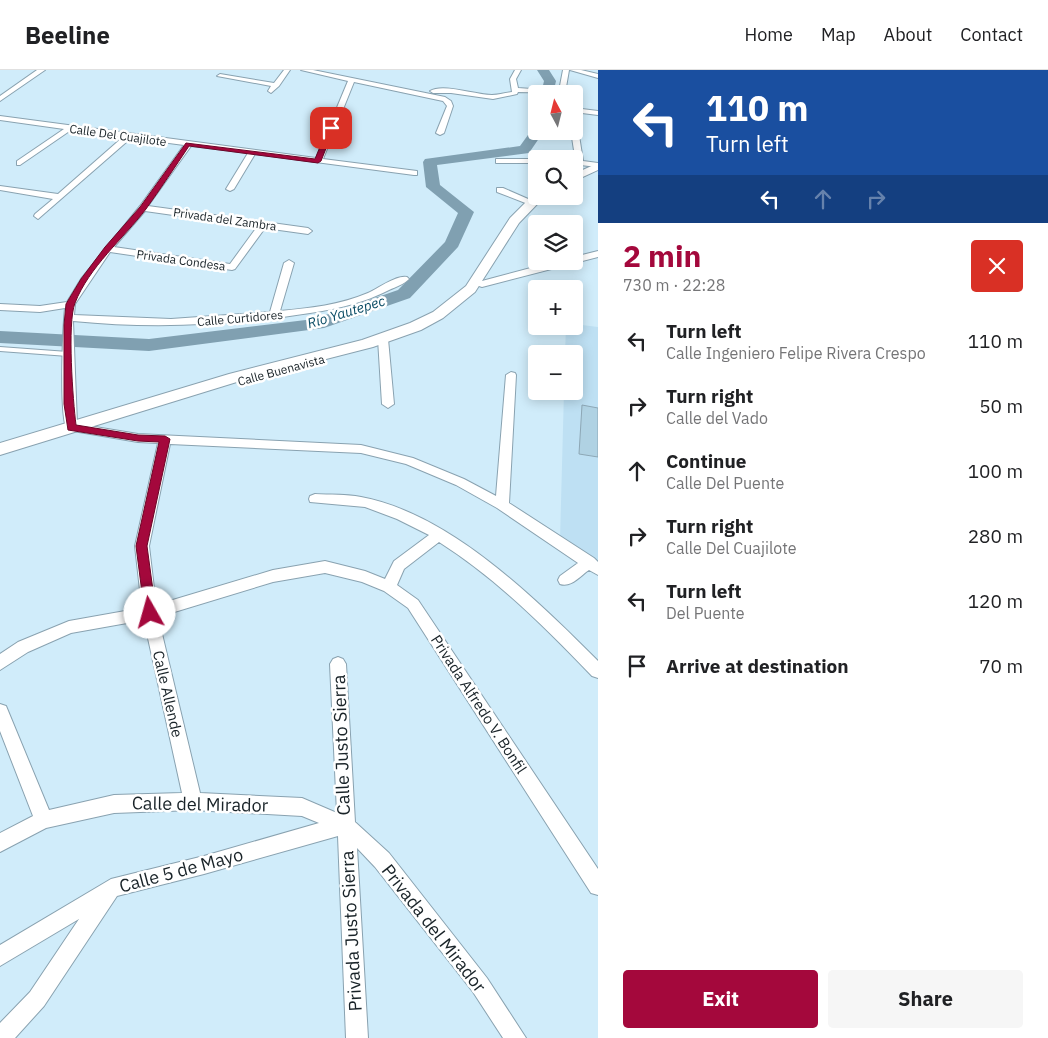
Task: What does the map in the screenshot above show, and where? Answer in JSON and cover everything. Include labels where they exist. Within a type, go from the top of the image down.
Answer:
[{"type":"main road","points":[[583,173],[598,165]]},
{"type":"main road","points":[[583,178],[598,171]]},
{"type":"main road","name":"Calle Buenavista","points":[[0,449],[137,406],[179,398],[384,341],[421,327],[456,309],[478,284],[518,218],[534,205]]},
{"type":"street","points":[[0,99],[42,70]]},
{"type":"street","points":[[271,92],[287,70]]},
{"type":"street","points":[[304,70],[445,99],[449,102],[440,133]]},
{"type":"street","points":[[516,90],[513,79],[518,70]]},
{"type":"street","points":[[562,85],[566,70]]},
{"type":"street","points":[[573,70],[598,76]]},
{"type":"street","points":[[220,76],[277,85]]},
{"type":"street","points":[[318,161],[352,80]]},
{"type":"street","points":[[426,96],[433,90],[493,96],[515,93],[516,90],[528,91]]},
{"type":"street","points":[[583,111],[598,113]]},
{"type":"street","name":"Calle Del Cuajilote","points":[[0,118],[414,174]]},
{"type":"street","points":[[20,163],[68,128]]},
{"type":"street","points":[[38,216],[128,136]]},
{"type":"street","points":[[188,144],[143,208],[84,281],[70,304],[68,349],[71,427],[138,438],[362,449],[409,460],[460,482],[502,505],[593,565],[566,580]]},
{"type":"street","points":[[230,189],[252,152]]},
{"type":"street","points":[[499,161],[528,161]]},
{"type":"street","points":[[583,163],[598,165]]},
{"type":"street","points":[[0,188],[59,197]]},
{"type":"street","points":[[500,190],[528,195]]},
{"type":"street","name":"Privada del Zambra","points":[[143,208],[308,231]]},
{"type":"street","name":"Privada Condesa","points":[[108,249],[232,268],[263,225]]},
{"type":"street","points":[[583,258],[598,254]]},
{"type":"street","points":[[274,315],[290,263]]},
{"type":"street","points":[[478,284],[533,270]]},
{"type":"street","name":"Calle Curtidores","points":[[68,322],[192,323],[315,311],[366,297],[404,278]]},
{"type":"street","points":[[0,307],[40,309],[70,304]]},
{"type":"street","points":[[0,317],[10,316],[14,309]]},
{"type":"street","points":[[384,341],[388,404]]},
{"type":"street","points":[[502,505],[510,376]]},
{"type":"street","name":"Calle Allende","points":[[165,439],[142,546],[150,613],[193,801]]},
{"type":"street","points":[[315,499],[366,502],[400,515],[440,534],[506,583],[539,612],[598,671]]},
{"type":"street","points":[[389,587],[399,565],[440,534]]},
{"type":"street","name":"Privada Alfredo V. Bonfil","points":[[150,613],[273,576],[325,567],[365,576],[389,587],[413,604],[598,886]]},
{"type":"street","points":[[0,663],[23,647],[69,627],[150,613]]},
{"type":"street","name":"Calle Justo Sierra","points":[[338,664],[344,825]]},
{"type":"street","points":[[0,711],[44,820]]},
{"type":"street","name":"Calle del Mirador","points":[[0,843],[44,820],[114,804],[193,801],[302,807],[344,825]]},
{"type":"street","name":"Calle 5 de Mayo","points":[[0,1038],[37,999],[111,888],[204,865],[344,825]]},
{"type":"street","name":"Privada Justo Sierra","points":[[344,825],[357,1038]]},
{"type":"street","name":"Privada del Mirador","points":[[344,825],[382,860],[480,986],[515,1038]]},
{"type":"street","points":[[0,956],[111,888]]},
{"type":"lane","points":[[0,349],[68,349]]},
{"type":"shaded area","points":[[583,325],[598,327],[598,567],[560,540],[564,400],[583,400],[583,345],[565,345],[566,335],[583,335]]},
{"type":"building","points":[[582,405],[598,408],[598,457],[579,454]]},
{"type":"waterway","name":"Río Yautepec","points":[[543,70],[550,81],[549,85]]},
{"type":"waterway","name":"Río Yautepec","points":[[0,337],[149,345],[317,324],[404,294],[452,244],[466,212],[433,187],[430,162],[524,150],[531,140]]},
{"type":"route","points":[[150,613],[142,546],[165,439],[138,438],[71,427],[68,325],[70,304],[84,281],[143,208],[188,144],[318,161],[331,128]]}]
